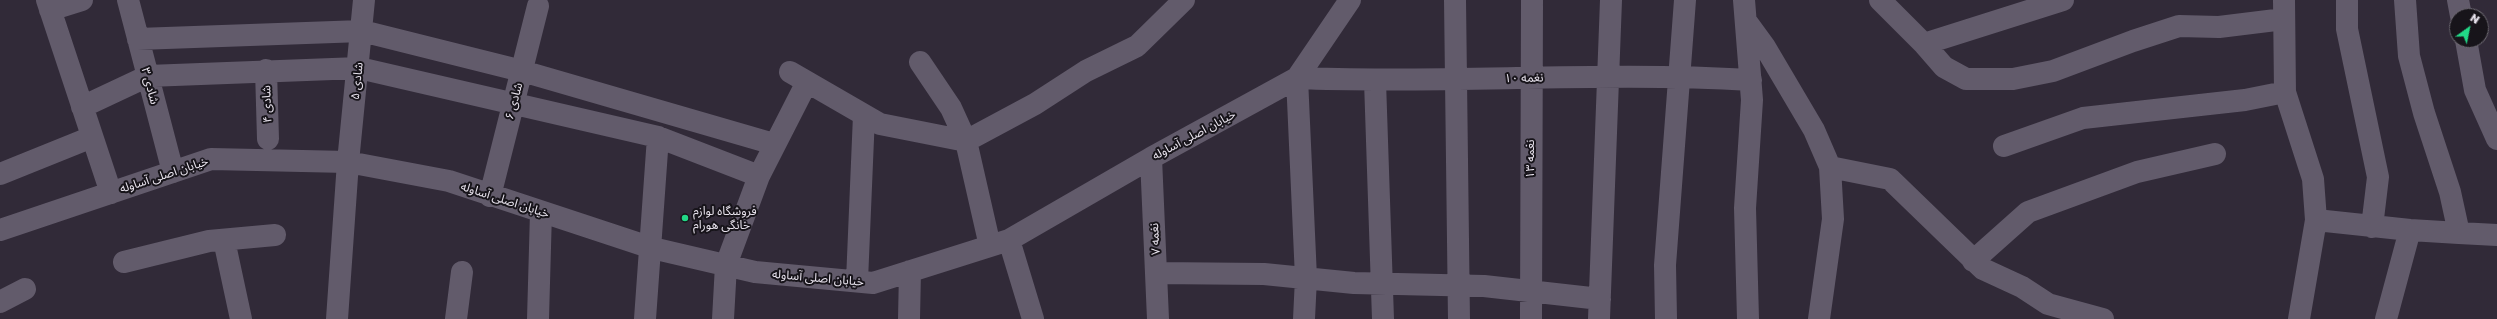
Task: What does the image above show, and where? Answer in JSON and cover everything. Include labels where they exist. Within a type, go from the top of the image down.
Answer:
[{"type":"street","points":[[82,0],[49,5],[111,193]]},
{"type":"street","name":"شادی ۳","points":[[128,0],[173,172]]},
{"type":"street","name":"شادی ۵","points":[[337,319],[348,162],[359,68],[364,0]]},
{"type":"street","points":[[723,319],[726,265],[759,176],[774,144],[798,77],[880,124],[966,141],[1035,104],[1086,71],[1137,46],[1184,0]]},
{"type":"street","name":"خیابان اصلی آساوله","points":[[0,230],[211,159],[348,162],[449,181],[490,196],[652,248],[755,272],[873,283],[1000,243],[1297,78],[1350,0]]},
{"type":"street","points":[[1455,0],[1459,319]]},
{"type":"street","name":"نغمه ۱۳","points":[[1531,319],[1530,78],[1532,0]]},
{"type":"street","points":[[1156,274],[1264,274],[1354,283],[1459,284],[1530,291],[1600,309],[1610,77],[1611,0]]},
{"type":"street","points":[[1666,319],[1665,266],[1681,76],[1685,0]]},
{"type":"street","points":[[1880,0],[1924,44],[1944,67],[1966,79],[2013,79],[2053,71],[2133,41],[2179,26],[2219,27],[2284,9],[2285,92],[2313,179],[2316,220],[2299,319]]},
{"type":"street","points":[[1924,44],[2063,0]]},
{"type":"street","points":[[2347,0],[2347,29],[2378,177],[2372,227]]},
{"type":"street","points":[[2405,0],[2409,56],[2424,113],[2450,192],[2459,233]]},
{"type":"street","name":"شادی ۶","points":[[490,196],[538,6]]},
{"type":"street","points":[[1745,10],[1752,100],[1745,208],[1748,319]]},
{"type":"street","points":[[1745,10],[1814,130],[1830,167],[1833,219],[1819,319]]},
{"type":"street","points":[[138,39],[362,31],[522,71],[774,144]]},
{"type":"street","points":[[2467,48],[2475,90],[2497,139]]},
{"type":"street","points":[[920,62],[951,108],[966,141],[1000,243],[1033,319]]},
{"type":"street","points":[[82,107],[148,76],[266,70],[359,68],[658,137],[759,176]]},
{"type":"street","name":"شادی ۴","points":[[266,70],[268,138]]},
{"type":"street","name":"نغمه ۱۰","points":[[1297,78],[1375,80],[1681,76],[1751,80]]},
{"type":"street","points":[[1297,78],[1306,278],[1304,319]]},
{"type":"street","points":[[1375,80],[1383,319]]},
{"type":"street","points":[[2004,146],[2083,118],[2245,100],[2285,92]]},
{"type":"street","points":[[857,281],[864,115]]},
{"type":"street","points":[[0,174],[92,137]]},
{"type":"street","points":[[645,319],[652,248],[658,137]]},
{"type":"street","points":[[1973,261],[2028,212],[2137,172],[2215,154]]},
{"type":"street","name":"نغمه ۷","points":[[1151,158],[1158,319]]},
{"type":"street","points":[[1830,167],[1890,179],[1973,261],[2048,304],[2103,319]]},
{"type":"street","points":[[538,319],[541,212]]},
{"type":"street","points":[[2316,220],[2410,230],[2497,234]]},
{"type":"street","points":[[2386,319],[2410,230]]},
{"type":"street","points":[[124,262],[209,241],[275,235]]},
{"type":"street","points":[[224,240],[241,319]]},
{"type":"street","points":[[909,319],[910,271]]},
{"type":"street","points":[[456,319],[462,272]]},
{"type":"street","points":[[0,302],[25,289]]},
{"type":"place","name":"فروشگاه لوازم خانگی هورام","points":[[685,218]]}]
